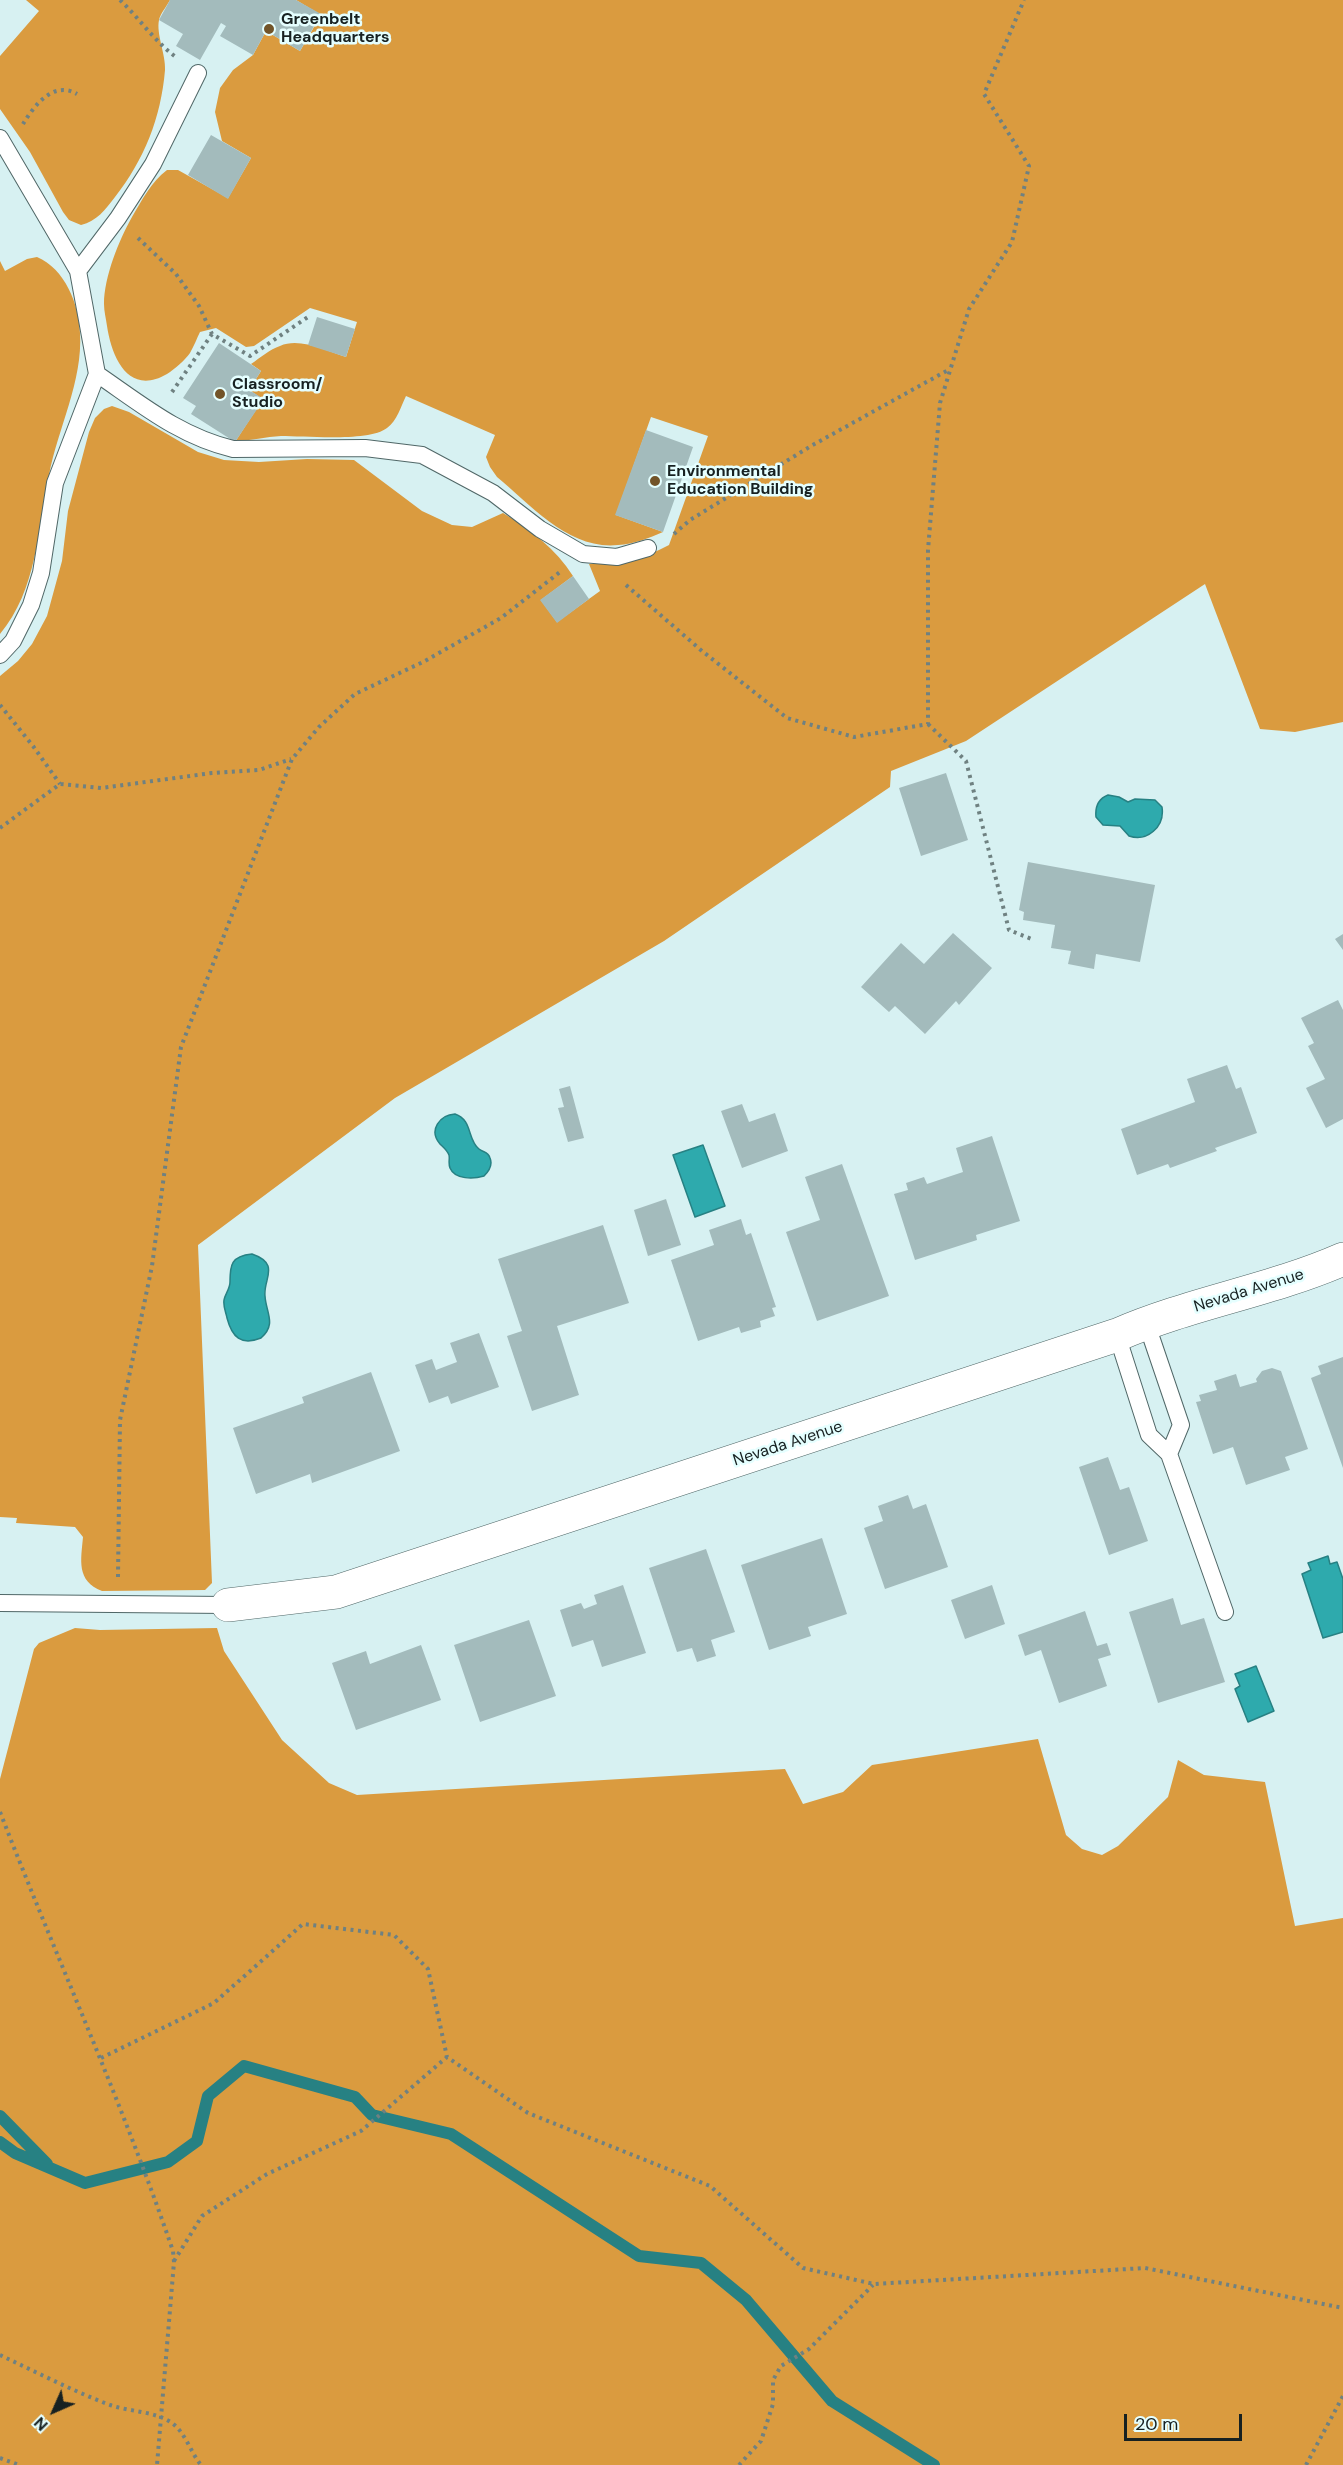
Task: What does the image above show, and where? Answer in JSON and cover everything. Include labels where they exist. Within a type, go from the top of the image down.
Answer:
[{"type":"street","name":"Nevada Avenue","points":[[228,1605],[336,1592],[1131,1329],[1263,1288],[1343,1259]]},
{"type":"lane","points":[[78,271],[118,218],[153,164],[198,73]]},
{"type":"lane","points":[[0,655],[13,641],[31,605],[41,573],[56,483],[97,374],[78,271],[3,144]]},
{"type":"lane","points":[[97,374],[189,435],[233,449],[365,448],[422,455],[493,493],[540,529],[583,554],[617,557],[648,548]]},
{"type":"lane","points":[[1131,1329],[1181,1425],[1170,1454]]},
{"type":"lane","points":[[1131,1329],[1149,1435],[1170,1454],[1225,1612]]},
{"type":"lane","points":[[0,1603],[228,1605]]},
{"type":"path","points":[[120,0],[166,50],[198,73]]},
{"type":"path","points":[[1024,0],[984,94],[1029,166],[1012,242],[969,309],[940,403],[928,550],[928,724],[966,760],[1009,930],[1034,940]]},
{"type":"path","points":[[3,144],[40,101],[58,90],[66,89],[77,94]]},
{"type":"path","points":[[118,218],[176,274],[199,306],[212,334],[250,356],[311,315]]},
{"type":"path","points":[[156,415],[212,334]]},
{"type":"path","points":[[648,548],[667,539],[690,520],[811,446],[951,368]]},
{"type":"path","points":[[117,1605],[120,1420],[152,1266],[181,1047],[292,759],[319,727],[356,694],[423,662],[501,618],[583,554],[632,589],[702,651],[787,718],[854,737],[928,724]]},
{"type":"path","points":[[0,705],[60,784]]},
{"type":"path","points":[[0,828],[60,784],[101,788],[212,773],[259,770],[292,759]]},
{"type":"path","points":[[0,1812],[101,2058],[146,2174],[172,2251],[174,2262],[158,2465]]},
{"type":"path","points":[[101,2058],[214,2003],[303,1924],[394,1935],[428,1969],[447,2057],[528,2113],[710,2186],[803,2268],[874,2284],[1145,2268],[1343,2308]]},
{"type":"path","points":[[174,2262],[202,2216],[267,2174],[361,2131],[447,2057]]},
{"type":"path","points":[[739,2465],[761,2441],[773,2404],[773,2380],[780,2366],[808,2349],[874,2284]]},
{"type":"path","points":[[0,2355],[111,2405],[172,2423],[181,2432],[192,2455],[201,2465]]},
{"type":"path","points":[[1306,2465],[1343,2396]]},
{"type":"path","points":[[0,2458],[19,2465]]},
{"type":"shaded area","points":[[26,0],[170,0],[162,13],[158,26],[165,70],[160,105],[149,138],[125,183],[104,211],[96,218],[81,225],[69,220],[63,212],[30,152],[0,109],[0,56],[39,11]]},
{"type":"shaded area","points":[[296,0],[1343,0],[1343,722],[1295,732],[1260,729],[1205,584],[966,741],[891,771],[890,787],[664,941],[395,1098],[198,1245],[212,1583],[205,1590],[102,1591],[88,1582],[84,1576],[81,1562],[83,1537],[75,1527],[16,1523],[17,1518],[0,1517],[0,676],[18,661],[32,644],[47,616],[62,561],[68,511],[89,432],[95,418],[104,409],[112,406],[129,412],[198,452],[224,460],[259,462],[307,459],[354,460],[422,511],[452,525],[472,527],[503,513],[542,540],[573,576],[541,600],[557,622],[600,591],[589,564],[630,560],[669,545],[708,436],[651,417],[616,515],[663,532],[630,543],[600,545],[583,541],[552,524],[497,477],[486,457],[495,435],[406,396],[393,421],[387,428],[378,432],[352,437],[281,436],[235,442],[263,399],[249,390],[261,371],[251,364],[273,349],[296,343],[346,357],[357,322],[310,308],[254,346],[246,347],[216,328],[200,332],[188,356],[167,374],[154,380],[142,380],[125,371],[113,351],[104,304],[109,271],[122,236],[147,192],[167,170],[178,170],[228,198],[251,158],[222,141],[215,112],[220,88],[233,70],[253,55],[266,31],[300,51],[321,15]]},
{"type":"shaded area","points":[[37,257],[55,270],[69,289],[79,322],[80,351],[74,387],[53,457],[29,579],[12,617],[0,634],[0,261],[5,271],[27,259]]},
{"type":"shaded area","points":[[75,1628],[100,1630],[217,1628],[224,1651],[282,1740],[329,1783],[357,1795],[785,1769],[803,1804],[843,1792],[872,1765],[1038,1739],[1066,1835],[1082,1849],[1102,1855],[1118,1846],[1168,1797],[1178,1760],[1204,1775],[1265,1782],[1295,1926],[1343,1918],[1343,2465],[0,2465],[0,1779],[34,1649],[39,1643]]},
{"type":"water","points":[[1108,795],[1128,802],[1135,799],[1155,800],[1162,807],[1158,827],[1148,835],[1136,837],[1129,836],[1120,826],[1103,825],[1096,817],[1096,810],[1100,801]]},
{"type":"water","points":[[455,1114],[465,1121],[475,1145],[489,1156],[491,1165],[484,1176],[460,1177],[450,1168],[449,1155],[435,1134],[440,1120]]},
{"type":"water","points":[[703,1145],[725,1206],[695,1217],[673,1155]]},
{"type":"water","points":[[252,1254],[266,1262],[268,1267],[265,1296],[270,1323],[261,1338],[248,1341],[235,1335],[227,1318],[224,1303],[230,1285],[230,1271],[233,1262],[240,1257]]},
{"type":"water","points":[[1328,1556],[1330,1564],[1337,1562],[1343,1579],[1343,1632],[1323,1638],[1302,1574],[1311,1570],[1308,1563]]},
{"type":"water","points":[[1256,1666],[1274,1711],[1248,1722],[1235,1689],[1240,1686],[1235,1674]]},
{"type":"building","name":"Greenbelt Headquarters","points":[[170,0],[296,0],[321,14],[300,51],[266,31],[253,55],[220,36],[226,26],[221,23],[200,60],[176,46],[183,34],[159,20]]},
{"type":"building","points":[[211,135],[251,158],[228,199],[188,175]]},
{"type":"building","points":[[317,317],[355,329],[346,357],[308,345]]},
{"type":"building","name":"Classroom/ Studio","points":[[219,343],[261,371],[249,390],[264,399],[235,442],[191,414],[196,406],[183,398]]},
{"type":"building","name":"Environmental Education Building","points":[[646,430],[693,447],[663,532],[615,515]]},
{"type":"building","points":[[573,576],[589,599],[557,623],[540,600]]},
{"type":"building","points":[[946,773],[968,840],[921,856],[899,788]]},
{"type":"building","points":[[1028,862],[1155,885],[1140,962],[1096,954],[1094,969],[1068,964],[1071,951],[1051,948],[1055,925],[1023,920],[1024,912],[1019,910]]},
{"type":"building","points":[[953,933],[992,968],[959,1005],[956,1001],[925,1034],[895,1006],[889,1012],[861,987],[901,943],[924,964]]},
{"type":"building","points":[[1343,934],[1343,950],[1335,939]]},
{"type":"building","points":[[1338,1000],[1343,1010],[1343,1119],[1326,1128],[1306,1088],[1325,1079],[1308,1046],[1314,1043],[1301,1018]]},
{"type":"building","points":[[1227,1065],[1236,1089],[1241,1087],[1257,1133],[1170,1168],[1168,1164],[1137,1175],[1121,1129],[1195,1102],[1187,1079]]},
{"type":"building","points":[[570,1086],[584,1138],[568,1142],[558,1108],[564,1107],[559,1089]]},
{"type":"building","points":[[742,1104],[749,1122],[775,1113],[788,1151],[742,1168],[721,1111]]},
{"type":"building","points":[[992,1136],[1020,1221],[976,1235],[977,1240],[915,1260],[894,1194],[908,1190],[906,1183],[924,1177],[927,1184],[963,1172],[956,1148]]},
{"type":"building","points":[[842,1164],[889,1296],[817,1321],[786,1232],[820,1220],[805,1177]]},
{"type":"building","points":[[666,1199],[681,1245],[648,1256],[634,1210]]},
{"type":"building","points":[[741,1219],[746,1235],[751,1233],[776,1307],[772,1308],[775,1316],[760,1321],[761,1327],[741,1333],[739,1327],[698,1341],[671,1260],[714,1245],[709,1230]]},
{"type":"building","points":[[603,1225],[629,1303],[557,1326],[579,1395],[532,1411],[507,1336],[522,1331],[498,1259]]},
{"type":"building","points":[[479,1333],[499,1387],[451,1404],[448,1396],[429,1403],[415,1365],[432,1359],[436,1370],[457,1362],[450,1343]]},
{"type":"building","points":[[1343,1357],[1343,1468],[1311,1378],[1321,1374],[1318,1366]]},
{"type":"building","points":[[1272,1368],[1281,1371],[1308,1449],[1285,1457],[1290,1470],[1246,1485],[1233,1447],[1213,1454],[1196,1402],[1201,1401],[1199,1395],[1217,1390],[1214,1381],[1236,1374],[1240,1387],[1257,1382],[1256,1379],[1262,1371]]},
{"type":"building","points":[[371,1372],[400,1451],[312,1483],[310,1474],[256,1494],[233,1428],[304,1403],[302,1397]]},
{"type":"building","points":[[1108,1457],[1120,1490],[1129,1487],[1148,1541],[1109,1555],[1079,1467]]},
{"type":"building","points":[[908,1495],[913,1509],[926,1504],[948,1567],[885,1589],[864,1528],[883,1521],[878,1506]]},
{"type":"building","points":[[822,1538],[847,1614],[808,1627],[811,1636],[769,1650],[741,1565]]},
{"type":"building","points":[[706,1549],[735,1632],[711,1640],[716,1656],[697,1662],[692,1648],[677,1652],[649,1568]]},
{"type":"building","points":[[623,1585],[646,1653],[602,1667],[593,1640],[572,1647],[560,1610],[581,1603],[584,1609],[597,1604],[594,1595]]},
{"type":"building","points":[[992,1585],[1005,1624],[965,1639],[951,1600]]},
{"type":"building","points":[[1173,1598],[1181,1625],[1204,1618],[1225,1682],[1158,1703],[1129,1612]]},
{"type":"building","points":[[1085,1611],[1097,1646],[1107,1643],[1111,1655],[1098,1659],[1107,1686],[1059,1703],[1041,1650],[1025,1656],[1018,1635]]},
{"type":"building","points":[[529,1620],[556,1696],[480,1722],[454,1645]]},
{"type":"building","points":[[421,1645],[441,1700],[356,1730],[332,1663],[366,1651],[370,1664]]},
{"type":"waterway","points":[[0,2142],[15,2153],[85,2183],[168,2162],[197,2141],[208,2096],[244,2066],[355,2097],[372,2115],[451,2134],[639,2256],[701,2263],[746,2300],[832,2401],[934,2465]]},
{"type":"waterway","points":[[0,2116],[47,2164]]},
{"type":"place","name":"Greenbelt Headquarters","points":[[269,29]]},
{"type":"place","name":"Classroom/ Studio","points":[[220,394]]},
{"type":"place","name":"Environmental Education Building","points":[[655,481]]}]
